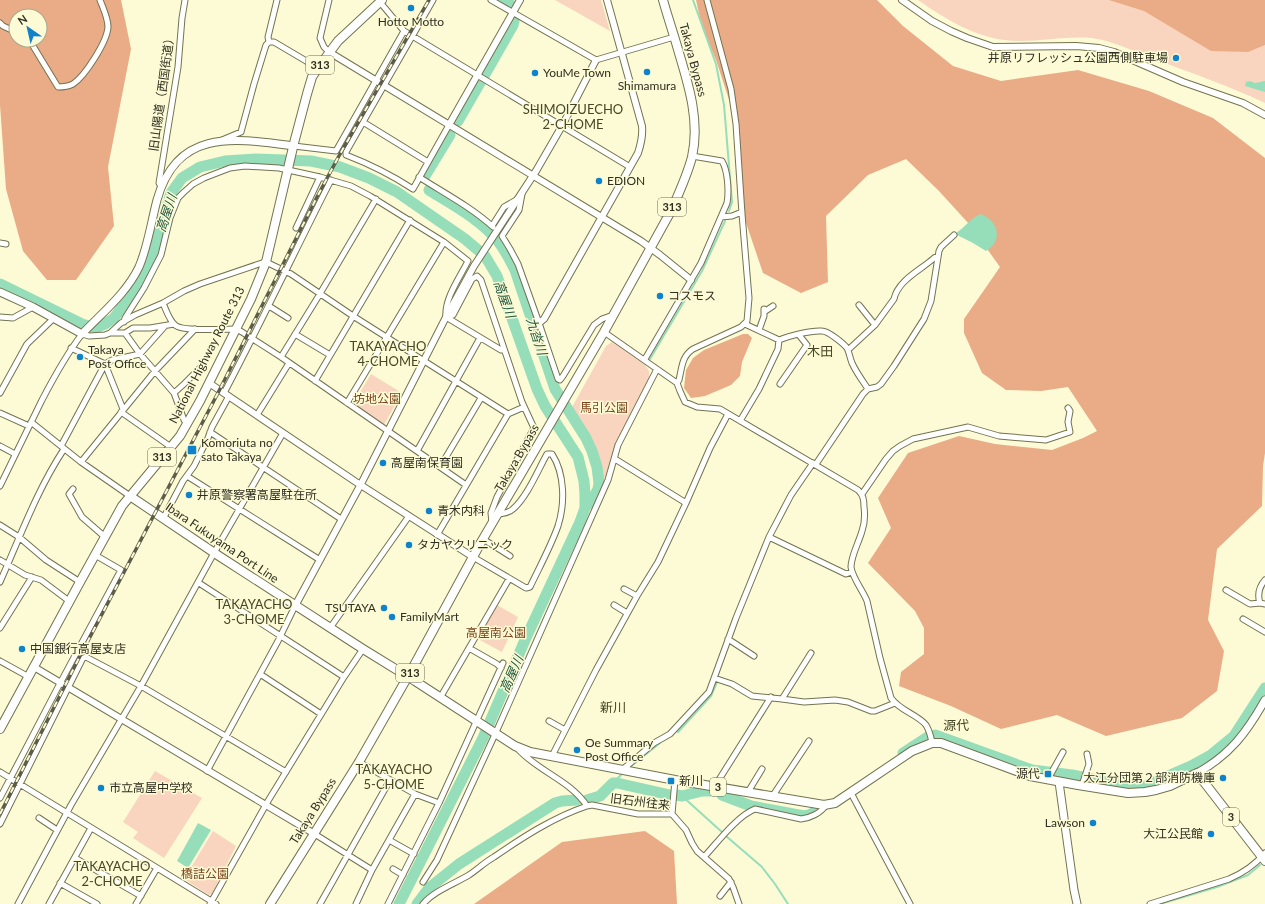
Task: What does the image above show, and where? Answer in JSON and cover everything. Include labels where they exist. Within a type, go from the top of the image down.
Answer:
[{"type":"main road","name":"Takaya Bypass","points":[[270,904],[359,762],[408,677],[473,557],[604,332],[680,192],[692,156],[694,138],[692,104],[690,89],[663,0]]},
{"type":"main road","name":"National Highway Route 313","points":[[0,729],[105,537],[130,496],[171,447],[187,423],[209,383],[251,299],[266,262],[293,148],[312,77],[329,52],[347,32],[380,1]]},
{"type":"main road","points":[[0,292],[83,333],[120,295],[138,269],[145,253],[161,187],[171,168],[180,158],[200,146],[221,140],[241,140],[293,148]]},
{"type":"main road","name":"Ibara Fukuyama Port Line","points":[[130,496],[295,606],[515,746],[530,752],[622,770],[772,797],[826,805]]},
{"type":"main road","points":[[826,805],[835,803],[851,793],[912,751],[932,743],[940,743],[1018,772],[1050,775],[1059,782],[1084,780],[1128,793],[1145,792],[1170,786],[1211,766],[1233,748],[1249,727],[1265,700]]},
{"type":"main road","name":"3","points":[[1197,773],[1264,857]]},
{"type":"main road","points":[[1059,782],[1077,904]]},
{"type":"street","points":[[35,48],[58,87],[73,84],[87,70],[101,48],[108,27],[100,0]]},
{"type":"street","name":"旧山陽道（西国街道）","points":[[161,187],[159,183],[177,73],[183,0]]},
{"type":"street","points":[[221,140],[241,132],[266,45],[269,42],[268,37],[277,0]]},
{"type":"street","points":[[329,0],[320,38],[324,47],[329,52],[650,247],[691,280]]},
{"type":"street","points":[[346,152],[433,0]]},
{"type":"street","points":[[491,0],[596,60]]},
{"type":"street","points":[[339,145],[346,152],[346,155],[371,164],[413,189],[520,0]]},
{"type":"street","points":[[539,323],[544,319],[638,153],[642,142],[642,126],[607,0]]},
{"type":"street","points":[[677,383],[685,356],[688,352],[745,324],[748,315],[749,298],[734,107],[707,0]]},
{"type":"street","points":[[902,0],[932,21],[951,31],[993,47],[1076,46],[1099,48],[1114,52],[1183,82],[1243,103],[1265,115]]},
{"type":"street","points":[[380,1],[404,31],[630,167]]},
{"type":"street","points":[[293,148],[336,151],[404,31]]},
{"type":"street","points":[[207,771],[260,674],[466,280],[496,231],[533,176],[562,126],[596,60],[674,37]]},
{"type":"street","points":[[269,42],[274,42],[318,68]]},
{"type":"street","points":[[363,122],[428,162]]},
{"type":"street","points":[[645,359],[701,263],[727,203],[728,196],[725,166],[722,162],[692,156]]},
{"type":"street","points":[[124,322],[161,255],[170,218],[178,198],[193,184],[204,178],[230,168],[245,166],[288,170],[351,186],[376,199],[444,242],[468,261],[448,301],[446,317]]},
{"type":"street","points":[[296,228],[320,177]]},
{"type":"street","points":[[419,177],[483,218],[510,248],[518,264],[557,378],[560,380],[563,376],[594,325],[602,319],[613,315]]},
{"type":"street","points":[[163,519],[194,466],[208,438],[252,338],[331,180]]},
{"type":"street","points":[[496,231],[519,210],[521,207],[522,193]]},
{"type":"street","points":[[281,357],[376,199]]},
{"type":"street","points":[[721,217],[732,216],[742,212]]},
{"type":"street","points":[[315,380],[410,220]]},
{"type":"street","points":[[622,770],[654,743],[670,734],[708,692],[769,537],[791,495],[863,394],[868,389],[877,387],[881,384],[924,319],[931,301],[938,256],[941,247],[954,235]]},
{"type":"street","points":[[348,403],[444,242]]},
{"type":"street","points":[[848,350],[876,325],[894,299],[894,295],[903,282],[938,256]]},
{"type":"street","points":[[110,333],[124,322],[184,291],[200,284],[266,262],[320,293],[424,362],[508,414]]},
{"type":"street","points":[[446,317],[453,315],[472,279],[477,276],[481,280],[524,407],[534,428],[496,501],[491,514],[492,524]]},
{"type":"street","points":[[163,303],[177,327],[195,329],[236,329],[252,338],[466,484]]},
{"type":"street","points":[[859,305],[876,325]]},
{"type":"street","points":[[269,306],[288,318]]},
{"type":"street","points":[[759,330],[764,316],[764,310],[774,306]]},
{"type":"street","points":[[0,317],[13,318],[33,307]]},
{"type":"street","points":[[446,317],[501,350],[504,350]]},
{"type":"street","points":[[0,393],[27,344],[53,319]]},
{"type":"street","points":[[0,486],[62,362],[83,333],[99,336],[110,333],[125,333],[132,328],[150,328],[174,324]]},
{"type":"street","points":[[745,324],[779,340]]},
{"type":"street","points":[[0,582],[18,538],[105,364],[112,360],[140,354],[165,326]]},
{"type":"street","points":[[81,462],[154,371],[195,329]]},
{"type":"street","points":[[779,340],[788,336],[822,331],[828,333],[845,345],[852,363],[868,389]]},
{"type":"street","points":[[604,332],[645,359],[677,383],[686,402],[697,407],[720,409],[858,490],[862,494],[864,499],[865,517],[863,530],[851,566],[852,572],[867,601],[888,692],[895,703],[926,726],[932,743]]},
{"type":"street","points":[[125,333],[140,354],[174,393],[184,420],[187,423]]},
{"type":"street","points":[[295,334],[330,355]]},
{"type":"street","points":[[780,384],[807,345],[799,335]]},
{"type":"street","points":[[417,451],[480,338]]},
{"type":"street","points":[[740,421],[759,389],[778,349],[779,340]]},
{"type":"street","points":[[71,348],[105,364],[122,411],[171,447]]},
{"type":"street","points":[[257,415],[289,363]]},
{"type":"street","points":[[174,393],[203,365]]},
{"type":"street","points":[[423,882],[437,860],[608,480],[620,440],[658,369]]},
{"type":"street","points":[[209,383],[409,516],[473,557],[526,588],[530,587],[558,526],[562,510],[562,480],[552,454],[547,454],[522,498],[513,510],[499,514]]},
{"type":"street","points":[[440,467],[481,398]]},
{"type":"street","points":[[437,534],[508,414],[524,407]]},
{"type":"street","points":[[862,494],[886,459],[893,451],[907,442],[968,427],[999,436],[1049,440],[1070,432],[1068,422],[1070,411],[1068,408]]},
{"type":"street","points":[[0,413],[30,424],[130,496]]},
{"type":"street","points":[[552,756],[627,613],[658,562],[710,448],[728,414]]},
{"type":"street","points":[[210,432],[341,519]]},
{"type":"street","points":[[18,904],[66,813],[141,686],[199,583],[214,553],[283,433]]},
{"type":"street","points":[[0,446],[15,454]]},
{"type":"street","points":[[615,459],[686,503]]},
{"type":"street","points":[[187,476],[320,560]]},
{"type":"street","points":[[73,489],[69,494],[82,517],[105,537]]},
{"type":"street","points":[[330,628],[409,516]]},
{"type":"street","points":[[0,525],[46,560],[80,582]]},
{"type":"street","points":[[769,537],[846,574],[852,572]]},
{"type":"street","points":[[483,540],[510,556]]},
{"type":"street","points":[[0,798],[121,570],[95,555]]},
{"type":"street","points":[[0,560],[25,575],[41,580],[69,602]]},
{"type":"street","points":[[0,628],[32,577]]},
{"type":"street","points":[[440,698],[509,579]]},
{"type":"street","points":[[1263,604],[1258,597],[1259,591],[1265,580]]},
{"type":"street","points":[[199,583],[344,677]]},
{"type":"street","points":[[624,588],[637,596]]},
{"type":"street","points":[[1226,590],[1250,604],[1263,604]]},
{"type":"street","points":[[614,605],[627,613]]},
{"type":"street","points":[[1243,620],[1265,632]]},
{"type":"street","points":[[728,639],[754,656]]},
{"type":"street","points":[[388,904],[478,722],[502,666],[469,648]]},
{"type":"street","points":[[0,772],[213,903],[265,805],[363,649]]},
{"type":"street","points":[[782,699],[811,653]]},
{"type":"street","points":[[0,824],[83,658],[86,657],[141,686],[286,772]]},
{"type":"street","points":[[0,661],[29,677]]},
{"type":"street","points":[[34,667],[372,870]]},
{"type":"street","points":[[260,674],[321,714]]},
{"type":"street","points":[[714,678],[732,684],[752,696],[804,702],[836,700],[848,702],[871,711],[895,703]]},
{"type":"street","points":[[715,786],[771,697]]},
{"type":"street","points":[[549,720],[565,730]]},
{"type":"street","points":[[772,797],[809,741]]},
{"type":"street","points":[[423,904],[433,895],[470,874],[494,856],[548,822],[568,812],[587,806],[567,786],[532,761],[515,746]]},
{"type":"street","points":[[1050,775],[1063,752]]},
{"type":"street","points":[[1084,780],[1089,764],[1087,754]]},
{"type":"street","points":[[359,762],[415,794],[439,803]]},
{"type":"street","points":[[748,792],[762,769]]},
{"type":"street","points":[[320,904],[390,780]]},
{"type":"street","points":[[672,814],[675,780]]},
{"type":"street","points":[[851,793],[910,904]]},
{"type":"street","points":[[356,904],[372,870],[415,794]]},
{"type":"street","name":"旧石州往来","points":[[587,806],[592,805],[638,814],[672,814],[686,830],[692,843],[704,857],[731,882],[739,904]]},
{"type":"street","points":[[704,857],[736,823],[751,811],[755,810],[801,819],[807,818],[819,812],[824,809],[826,805]]},
{"type":"street","points":[[38,818],[58,830]]},
{"type":"street","points":[[49,904],[91,828]]},
{"type":"street","points":[[389,840],[414,854]]},
{"type":"street","points":[[1150,904],[1229,879],[1240,874],[1264,857]]},
{"type":"street","points":[[75,858],[141,896]]},
{"type":"street","points":[[136,904],[157,868]]},
{"type":"street","points":[[393,869],[403,875]]},
{"type":"street","points":[[720,896],[731,882]]},
{"type":"street","points":[[60,883],[97,904]]},
{"type":"green space","points":[[555,0],[601,0],[610,31]]},
{"type":"green space","points":[[918,0],[1265,0],[1265,103],[1224,85],[1099,39],[1065,38],[1021,41],[993,38],[966,29]]},
{"type":"green space","name":"馬引公園","points":[[612,342],[645,365],[649,371],[649,381],[617,443],[605,478],[600,478],[600,465],[594,446],[571,409],[606,346]]},
{"type":"green space","name":"坊地公園","points":[[371,374],[402,393],[384,425],[353,404]]},
{"type":"green space","name":"高屋南公園","points":[[497,605],[518,617],[502,652],[478,639]]},
{"type":"green space","points":[[155,771],[202,798],[164,858],[133,838],[138,832],[123,822]]},
{"type":"green space","name":"橋詰公園","points":[[213,831],[236,846],[212,894],[209,895],[184,879]]},
{"type":"shaded area","points":[[0,0],[121,0],[131,49],[108,167],[114,226],[76,280],[47,280],[23,251],[6,189],[0,105]]},
{"type":"shaded area","points":[[696,0],[877,0],[903,26],[953,66],[1001,81],[1078,70],[1149,91],[1213,118],[1265,158],[1265,453],[1263,466],[1262,506],[1217,549],[1208,620],[1224,651],[1217,691],[1182,718],[1106,736],[1057,715],[1001,729],[951,706],[899,686],[901,672],[924,654],[924,628],[915,611],[868,563],[891,528],[878,498],[908,453],[959,436],[995,444],[1052,450],[1097,431],[1068,387],[1041,391],[1006,390],[982,373],[964,333],[964,319],[1000,267],[970,225],[939,191],[906,159],[868,175],[826,216],[828,282],[801,293],[763,273],[742,211],[741,163],[737,124],[716,60],[702,27]]},
{"type":"shaded area","points":[[1109,0],[1265,0],[1265,45],[1248,52],[1211,51],[1144,11]]},
{"type":"shaded area","points":[[1250,81],[1255,83],[1265,81],[1265,92],[1245,86],[1246,82]]},
{"type":"shaded area","points":[[981,214],[992,221],[997,231],[995,242],[986,251],[957,235],[956,233],[977,215]]},
{"type":"shaded area","points":[[743,334],[748,334],[752,338],[742,362],[740,376],[731,385],[705,396],[691,398],[684,388],[686,370],[693,358],[704,350]]},
{"type":"shaded area","points":[[198,823],[211,830],[188,868],[177,861]]},
{"type":"shaded area","points":[[645,831],[674,851],[677,904],[474,904],[562,842]]},
{"type":"waterway","name":"九沓川","points":[[501,0],[511,5]]},
{"type":"waterway","points":[[693,0],[716,64],[724,105],[732,202],[729,211]]},
{"type":"waterway","name":"九沓川","points":[[484,76],[514,21]]},
{"type":"waterway","name":"九沓川","points":[[458,121],[481,81]]},
{"type":"waterway","name":"九沓川","points":[[425,176],[450,135]]},
{"type":"waterway","name":"高屋川","points":[[0,284],[82,324],[96,328],[105,324],[114,318],[132,294],[152,257],[171,193],[182,178],[200,167],[225,161],[256,159],[311,161],[340,167],[369,178],[397,192],[465,239],[485,256],[497,276],[537,389],[545,406],[578,457],[584,481],[585,508],[580,522],[525,640],[483,738],[399,904]]},
{"type":"waterway","name":"九沓川","points":[[429,190],[475,219],[491,233],[503,248],[515,270],[555,389],[586,438],[597,467],[599,483],[598,489],[585,508]]},
{"type":"waterway","points":[[650,359],[702,271],[725,221]]},
{"type":"waterway","name":"九沓川","points":[[598,489],[603,477]]},
{"type":"waterway","points":[[678,732],[711,696],[717,682]]},
{"type":"waterway","points":[[935,735],[1032,770],[1072,775],[1139,787],[1145,786],[1191,766],[1211,755],[1234,736],[1265,688]]},
{"type":"waterway","points":[[903,753],[929,736]]},
{"type":"waterway","points":[[631,766],[660,743]]},
{"type":"waterway","points":[[613,783],[621,775]]},
{"type":"waterway","points":[[587,800],[600,796],[613,783],[670,795]]},
{"type":"waterway","points":[[677,795],[682,796],[702,791],[714,791]]},
{"type":"waterway","points":[[722,795],[751,806],[804,816],[817,811]]},
{"type":"waterway","points":[[682,796],[723,833]]},
{"type":"waterway","points":[[417,904],[429,888],[459,864],[555,803],[577,800]]},
{"type":"waterway","points":[[726,836],[762,867],[788,904]]},
{"type":"waterway","points":[[1160,904],[1217,887],[1248,875],[1260,865]]},
{"type":"railway","points":[[0,814],[79,658],[219,391],[317,197],[340,154],[429,0]]},
{"type":"place","name":"Hotto Motto","points":[[411,8]]},
{"type":"place","name":"井原リフレッシュ公園西側駐車場","points":[[1176,58]]},
{"type":"place","name":"Shimamura","points":[[647,72]]},
{"type":"place","name":"YouMe Town","points":[[535,73]]},
{"type":"place","name":"EDION","points":[[599,181]]},
{"type":"place","name":"コスモス","points":[[660,296]]},
{"type":"place","name":"Takaya Post Office","points":[[80,357]]},
{"type":"place","name":"Komoriuta no sato Takaya","points":[[192,450]]},
{"type":"place","name":"高屋南保育園","points":[[383,463]]},
{"type":"place","name":"井原警察署高屋駐在所","points":[[189,495]]},
{"type":"place","name":"青木内科","points":[[429,511]]},
{"type":"place","name":"タカヤクリニック","points":[[409,545]]},
{"type":"place","name":"TSUTAYA","points":[[384,608]]},
{"type":"place","name":"FamilyMart","points":[[392,617]]},
{"type":"place","name":"中国銀行高屋支店","points":[[22,649]]},
{"type":"place","name":"Oe Summary Post Office","points":[[577,750]]},
{"type":"place","name":"源代","points":[[1048,774]]},
{"type":"place","name":"大江分団第２部消防機庫","points":[[1223,778]]},
{"type":"place","name":"新川","points":[[671,781]]},
{"type":"place","name":"市立高屋中学校","points":[[101,788]]},
{"type":"place","name":"Lawson","points":[[1093,823]]},
{"type":"place","name":"大江公民館","points":[[1211,834]]},
{"type":"district","name":"SHIMOIZUECHO 2-CHOME","points":[[573,116]]},
{"type":"district","name":"木田","points":[[820,351]]},
{"type":"district","name":"TAKAYACHO 4-CHOME","points":[[388,354]]},
{"type":"district","name":"TAKAYACHO 3-CHOME","points":[[254,612]]},
{"type":"district","name":"新川","points":[[613,707]]},
{"type":"district","name":"源代","points":[[956,725]]},
{"type":"district","name":"TAKAYACHO 5-CHOME","points":[[394,776]]},
{"type":"district","name":"TAKAYACHO 2-CHOME","points":[[112,874]]}]
